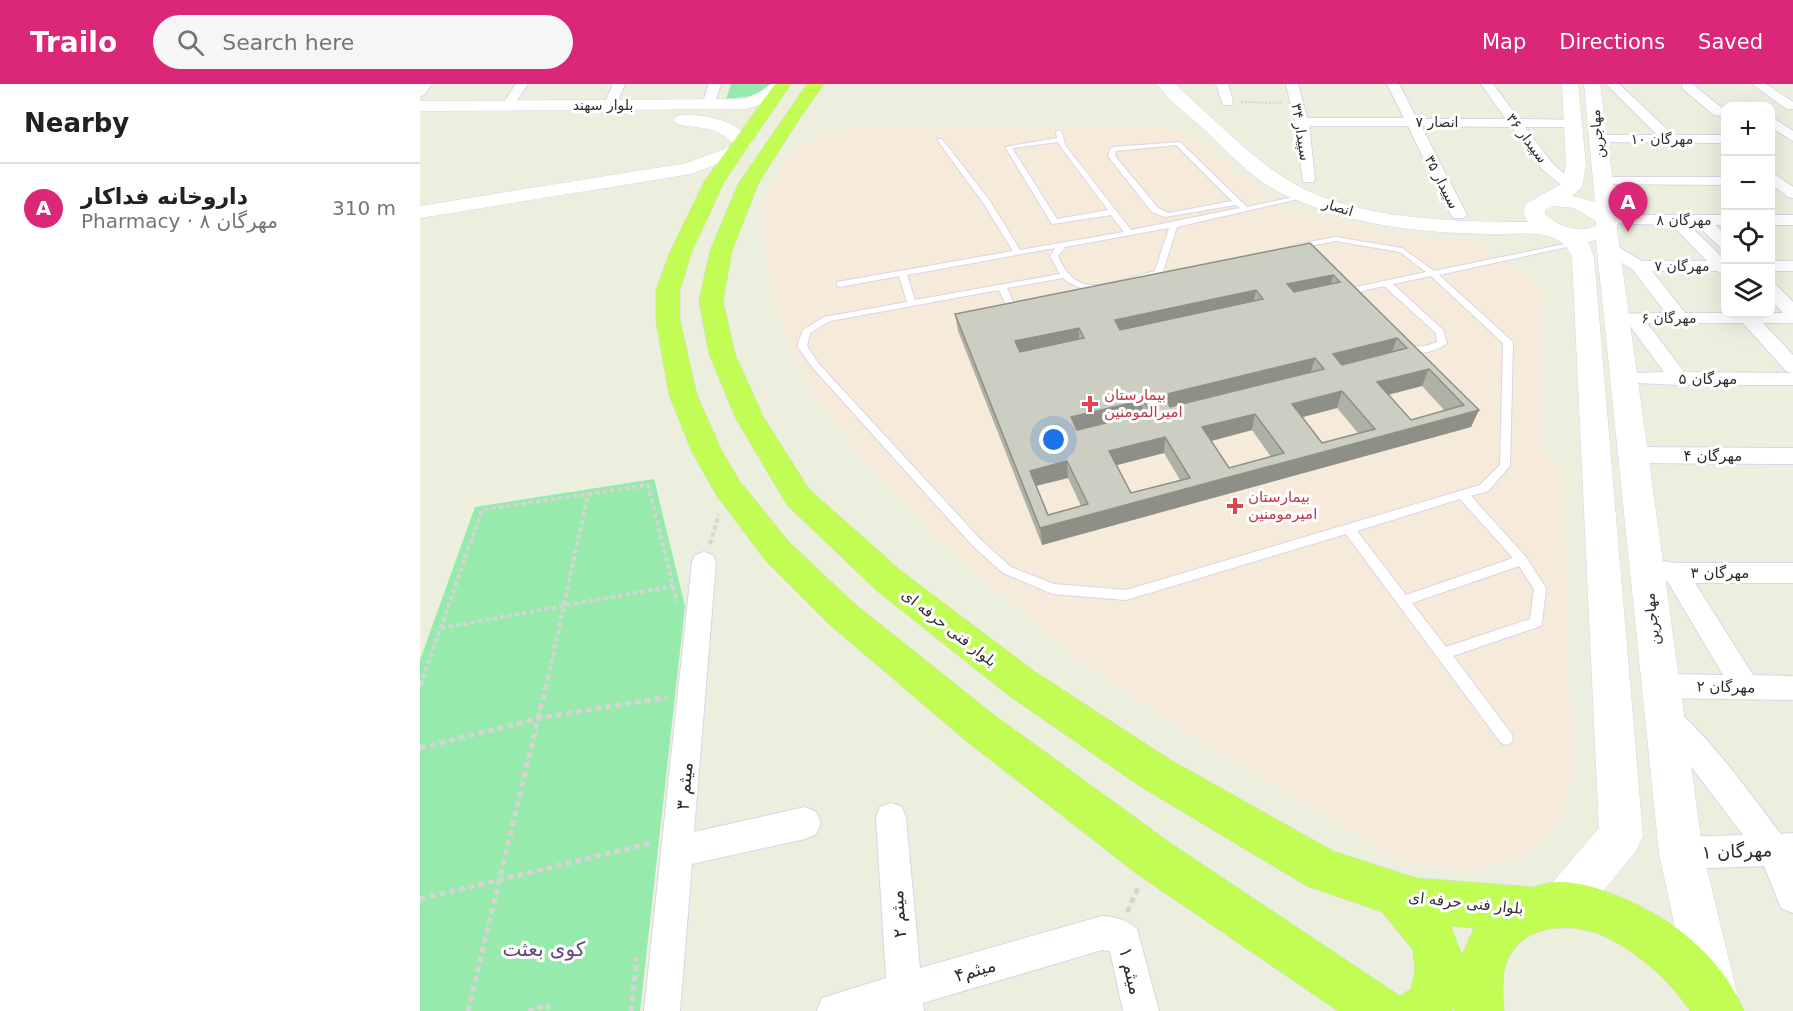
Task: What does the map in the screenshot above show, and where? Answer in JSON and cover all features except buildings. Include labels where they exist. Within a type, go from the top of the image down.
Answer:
[{"type":"main road","name":"بلوار سهند","points":[[420,105],[747,104],[766,96],[782,84]]},
{"type":"main road","points":[[420,212],[702,175],[740,146],[782,84]]},
{"type":"main road","name":"بلوار فنی حرفه ای","points":[[816,84],[792,116],[748,184],[721,251],[711,301],[722,354],[750,419],[798,497],[888,580],[1021,683],[1155,773],[1323,870],[1416,901],[1582,907],[1610,915],[1637,928],[1675,958],[1696,979],[1717,1009]]},
{"type":"main road","name":"انصار","points":[[1165,84],[1252,164],[1285,187],[1308,188],[1376,204],[1459,215],[1500,213],[1543,203]]},
{"type":"main road","name":"انصار","points":[[1188,84],[1227,110],[1273,159],[1308,188],[1370,216],[1423,225],[1585,233]]},
{"type":"main road","name":"مهاجرین","points":[[1570,84],[1576,165],[1572,187]]},
{"type":"main road","name":"مهاجرین","points":[[1548,907],[1621,836],[1597,446],[1583,257],[1579,245],[1611,181],[1598,139],[1592,84]]},
{"type":"main road","points":[[1207,122],[1227,110]]},
{"type":"main road","name":"بلوار سهند","points":[[420,121],[688,120],[714,123],[733,131],[740,146]]},
{"type":"main road","points":[[702,175],[668,290],[669,321],[683,395],[707,452],[728,488],[777,551],[843,615],[979,727],[1153,858],[1381,1011]]},
{"type":"main road","points":[[1543,203],[1570,201],[1588,206],[1585,233],[1534,215],[1543,203],[1572,187]]},
{"type":"main road","name":"مهاجرین","points":[[1585,233],[1625,318],[1624,378],[1632,455],[1661,571],[1661,700],[1681,853],[1717,1009]]},
{"type":"main road","points":[[1597,446],[1632,455]]},
{"type":"main road","points":[[1605,560],[1661,571]]},
{"type":"main road","points":[[1397,895],[1427,927],[1438,948],[1439,981],[1429,1006],[1418,1011]]},
{"type":"main road","points":[[1479,1011],[1479,980],[1484,958],[1494,937],[1505,925],[1548,907]]},
{"type":"street","points":[[420,92],[426,84]]},
{"type":"street","points":[[508,105],[522,84]]},
{"type":"street","points":[[610,105],[619,84]]},
{"type":"street","points":[[708,105],[715,84]]},
{"type":"street","points":[[1222,84],[1227,110]]},
{"type":"street","name":"سپیدار ۳۴","points":[[1292,84],[1302,122],[1308,188]]},
{"type":"street","name":"سپیدار ۳۵","points":[[1393,84],[1459,215]]},
{"type":"street","name":"سپیدار ۳۶","points":[[1487,84],[1547,166],[1572,187]]},
{"type":"street","points":[[1612,84],[1669,139]]},
{"type":"street","points":[[1758,84],[1791,106]]},
{"type":"street","points":[[1687,86],[1721,112]]},
{"type":"street","name":"انصار ۷","points":[[1302,122],[1572,123]]},
{"type":"street","points":[[1775,124],[1793,138]]},
{"type":"street","points":[[1775,139],[1793,138]]},
{"type":"street","name":"مهرگان ۱۰","points":[[1598,139],[1721,139]]},
{"type":"street","points":[[1775,179],[1793,181]]},
{"type":"street","points":[[1775,180],[1793,194]]},
{"type":"street","points":[[1611,181],[1721,181]]},
{"type":"street","points":[[1611,181],[1638,200],[1656,220]]},
{"type":"street","points":[[1686,181],[1721,215]]},
{"type":"street","points":[[1707,181],[1721,194]]},
{"type":"street","name":"مهرگان ۸","points":[[1585,233],[1656,220],[1721,219]]},
{"type":"street","points":[[1676,220],[1721,265]]},
{"type":"street","points":[[1701,220],[1721,240]]},
{"type":"street","points":[[1781,220],[1793,232]]},
{"type":"street","points":[[1585,233],[1639,266],[1680,318]]},
{"type":"street","name":"مهرگان ۷","points":[[1639,266],[1721,268]]},
{"type":"street","points":[[1775,266],[1793,266]]},
{"type":"street","points":[[1775,294],[1793,312]]},
{"type":"street","name":"مهرگان ۶","points":[[1625,318],[1721,317]]},
{"type":"street","name":"مهرگان ۶","points":[[1775,317],[1793,318]]},
{"type":"street","points":[[1625,318],[1679,379]]},
{"type":"street","points":[[1762,318],[1793,367]]},
{"type":"street","name":"مهرگان ۵","points":[[1624,378],[1793,379]]},
{"type":"street","name":"مهرگان ۴","points":[[1632,455],[1793,456]]},
{"type":"street","name":"میثم ۳","points":[[662,1011],[660,850],[704,562]]},
{"type":"street","points":[[1661,571],[1746,688]]},
{"type":"street","name":"مهرگان ۳","points":[[1661,571],[1793,573]]},
{"type":"street","name":"مهرگان ۲","points":[[1661,700],[1746,688],[1793,688]]},
{"type":"street","points":[[1661,700],[1700,755],[1783,849],[1793,896]]},
{"type":"street","name":"میثم ۲","points":[[891,818],[905,1001]]},
{"type":"street","points":[[660,850],[805,823]]},
{"type":"street","name":"مهرگان ۱","points":[[1681,853],[1783,849]]},
{"type":"street","name":"میثم۴","points":[[835,1011],[905,1001],[1102,933],[1116,934]]},
{"type":"street","name":"میثم ۱","points":[[1116,934],[1125,940],[1141,1011]]},
{"type":"lane","points":[[1112,212],[1055,222],[1008,147],[1060,136],[1062,145],[1128,232]]},
{"type":"lane","points":[[939,140],[987,203],[1018,253]]},
{"type":"lane","points":[[1239,202],[1168,215],[1155,210],[1111,156],[1113,149],[1178,142],[1239,202],[1246,210]]},
{"type":"lane","points":[[840,284],[1174,225],[1246,210],[1308,188]]},
{"type":"lane","points":[[1062,244],[1054,256],[1056,264],[1073,282],[1087,288],[1159,273],[1174,225]]},
{"type":"lane","points":[[1356,306],[1351,295],[1359,289],[1432,273],[1585,233]]},
{"type":"lane","points":[[1066,275],[827,319],[806,332],[802,346],[816,366],[977,543],[1007,570],[1053,589],[1126,595],[1484,488],[1505,466],[1508,342],[1432,273],[1402,250],[1336,239],[1290,248]]},
{"type":"lane","points":[[903,274],[912,303]]},
{"type":"lane","points":[[1386,283],[1440,332],[1442,343],[1412,352],[1396,343]]},
{"type":"lane","points":[[1002,287],[1014,313]]},
{"type":"lane","points":[[1443,654],[1536,622],[1540,589],[1522,560],[1462,495]]},
{"type":"lane","points":[[1349,529],[1506,738]]},
{"type":"lane","points":[[1403,601],[1522,560]]},
{"type":"path","points":[[1227,110],[1297,104]]},
{"type":"path","points":[[420,686],[482,510],[648,485],[678,608]]},
{"type":"path","points":[[704,562],[728,488]]},
{"type":"path","points":[[468,1011],[498,880],[540,718],[562,606],[588,494]]},
{"type":"path","points":[[440,628],[673,586]]},
{"type":"path","points":[[667,708],[669,686]]},
{"type":"path","points":[[420,748],[540,718],[668,697]]},
{"type":"path","points":[[420,898],[498,880],[660,850],[652,832]]},
{"type":"path","points":[[1116,934],[1153,858]]},
{"type":"path","points":[[631,1011],[638,955]]},
{"type":"path","points":[[528,1011],[548,1005],[547,1011]]},
{"type":"shaded area","name":"بیمارستان امیرمومنین","points":[[1139,125],[1164,127],[1187,133],[1205,143],[1282,212],[1317,215],[1379,231],[1435,239],[1480,242],[1550,296],[1539,294],[1541,458],[1562,463],[1573,775],[1559,823],[1521,859],[1464,872],[1400,860],[1186,732],[1062,647],[948,549],[863,460],[807,383],[778,318],[762,230],[765,194],[793,153],[807,142],[827,133],[877,126]]},
{"type":"green space","points":[[731,84],[784,84],[752,96],[726,99]]},
{"type":"green space","points":[[654,479],[685,606],[640,1011],[420,1011],[420,660],[475,507]]},
{"type":"place","name":"داروخانه فداکار","points":[[1628,232]]},
{"type":"place","name":"بیمارستان امیرالمومنین","points":[[1090,404]]},
{"type":"place","name":"بیمارستان امیرمومنین","points":[[1235,506]]},
{"type":"district","name":"کوی بعثت","points":[[544,949]]}]
